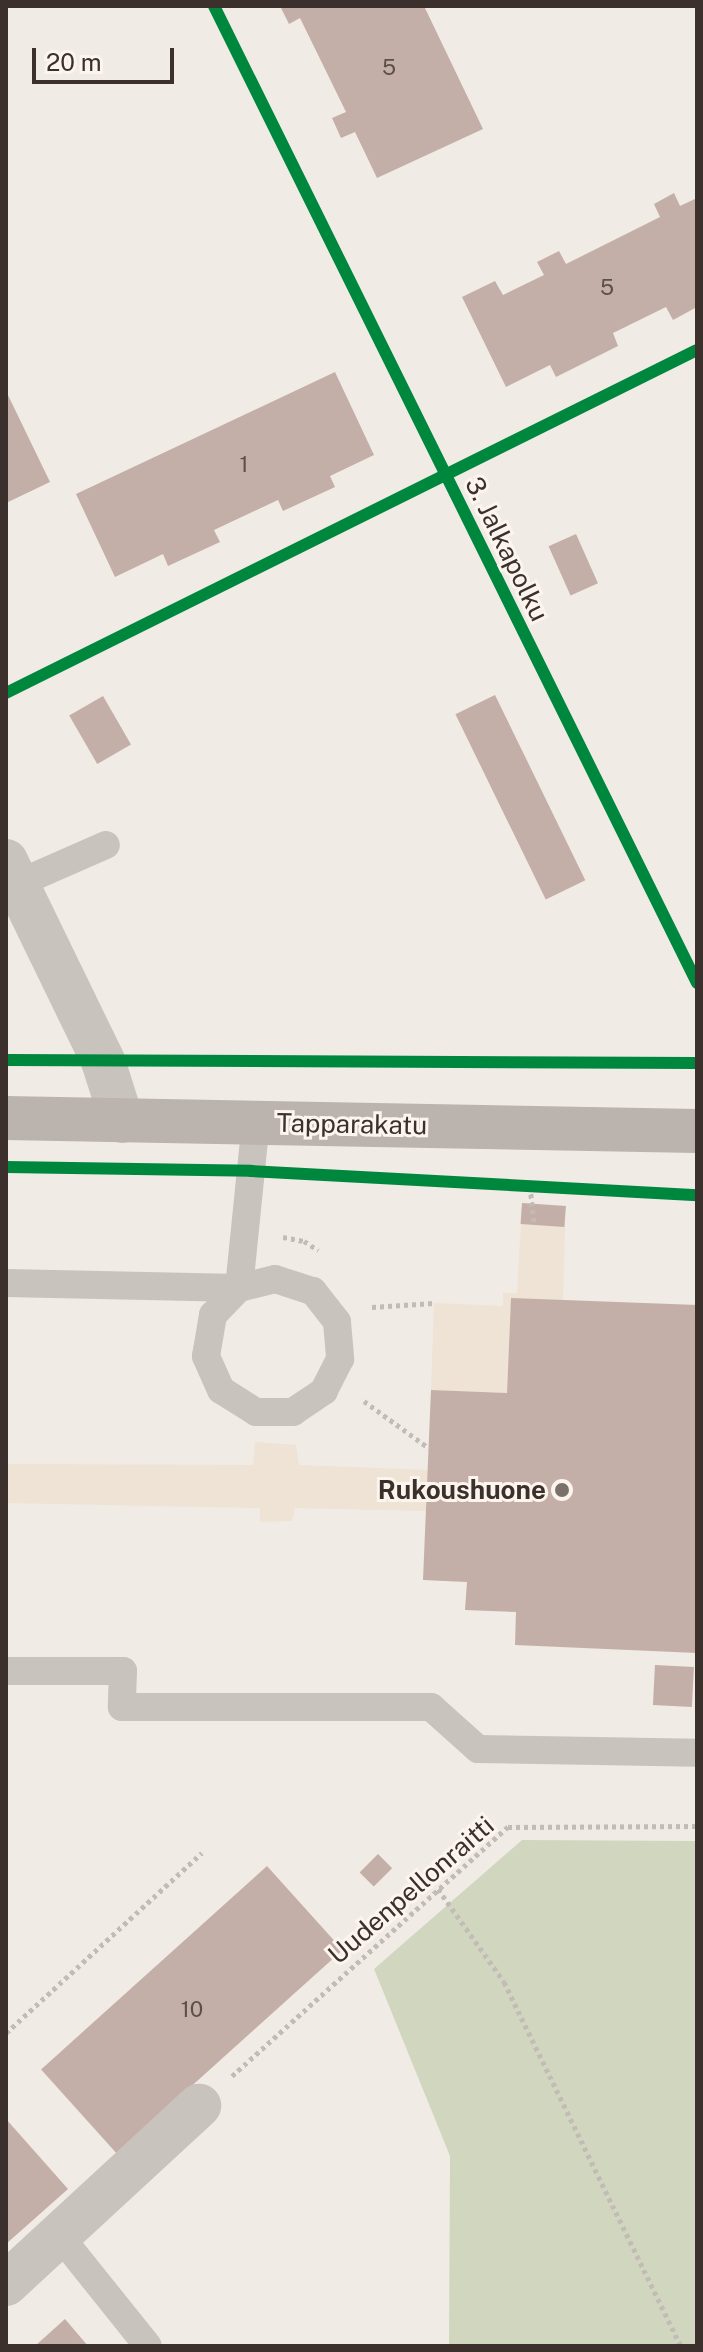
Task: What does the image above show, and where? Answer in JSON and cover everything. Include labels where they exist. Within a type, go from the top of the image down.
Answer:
[{"type":"main road","name":"Tapparakatu","points":[[6,1118],[697,1131]]},
{"type":"street","points":[[12,872],[103,1061],[122,1121]]},
{"type":"street","points":[[6,2284],[199,2106]]},
{"type":"lane","points":[[12,872],[106,845]]},
{"type":"lane","points":[[6,1283],[239,1288],[275,1279],[313,1291],[337,1322],[340,1359],[324,1391],[293,1412],[256,1412],[221,1390],[206,1356],[213,1315],[239,1288],[256,1122]]},
{"type":"lane","points":[[6,1671],[123,1671],[122,1707],[431,1707],[478,1749],[697,1753]]},
{"type":"lane","points":[[59,2235],[148,2346]]},
{"type":"path","points":[[514,1185],[545,1187]]},
{"type":"path","points":[[530,1186],[534,1225]]},
{"type":"path","points":[[280,1236],[304,1241],[331,1258]]},
{"type":"path","points":[[364,1297],[374,1318]]},
{"type":"path","points":[[371,1307],[434,1303]]},
{"type":"path","points":[[355,1410],[364,1401],[367,1390]]},
{"type":"path","points":[[364,1401],[429,1448]]},
{"type":"path","points":[[6,2033],[202,1853]]},
{"type":"path","points":[[438,1889],[504,1982],[681,2346]]},
{"type":"green space","points":[[522,1840],[697,1841],[697,2346],[449,2346],[450,2156],[374,1969]]},
{"type":"shaded area","points":[[521,1224],[565,1226],[563,1301],[511,1299],[507,1393],[431,1390],[434,1303],[503,1306],[503,1293],[517,1293]]},
{"type":"shaded area","points":[[255,1442],[296,1445],[299,1465],[428,1470],[426,1511],[295,1508],[292,1521],[260,1522],[260,1508],[6,1503],[6,1464],[253,1465]]},
{"type":"building","points":[[424,6],[483,129],[377,178],[355,132],[341,138],[332,118],[346,112],[300,18],[289,24],[281,8]]},
{"type":"building","points":[[674,193],[680,206],[697,198],[697,307],[673,320],[666,307],[613,333],[618,346],[556,377],[550,365],[506,387],[462,297],[495,281],[503,295],[544,275],[537,262],[559,251],[566,264],[660,217],[654,204]]},
{"type":"building","points":[[335,372],[374,455],[330,476],[335,487],[283,511],[278,500],[214,530],[220,542],[168,566],[163,554],[115,577],[76,494]]},
{"type":"building","points":[[6,391],[50,482],[6,503]]},
{"type":"building","points":[[576,534],[598,583],[571,596],[549,546]]},
{"type":"building","points":[[495,695],[585,880],[546,899],[455,714]]},
{"type":"building","points":[[103,696],[131,744],[97,764],[69,716]]},
{"type":"building","points":[[522,1203],[566,1206],[564,1227],[521,1224]]},
{"type":"building","name":"Rukoushuone","points":[[511,1298],[697,1305],[697,1653],[515,1645],[516,1612],[465,1610],[467,1582],[423,1580],[431,1390],[507,1393]]},
{"type":"building","points":[[655,1665],[694,1667],[692,1707],[653,1705]]},
{"type":"building","points":[[378,1854],[392,1868],[374,1887],[360,1872]]},
{"type":"building","points":[[267,1866],[343,1950],[117,2153],[41,2069]]},
{"type":"building","points":[[6,2119],[68,2189],[6,2244]]},
{"type":"building","points":[[65,2319],[88,2346],[35,2346]]},
{"type":"cycle path","name":"3. Jalkapolku","points":[[214,6],[697,983]]},
{"type":"cycle path","name":"3. Jalkapolku","points":[[6,693],[697,350]]},
{"type":"cycle path","points":[[6,1060],[697,1063]]},
{"type":"cycle path","points":[[6,1167],[251,1171],[697,1195]]},
{"type":"place","name":"Rukoushuone","points":[[562,1490]]}]
